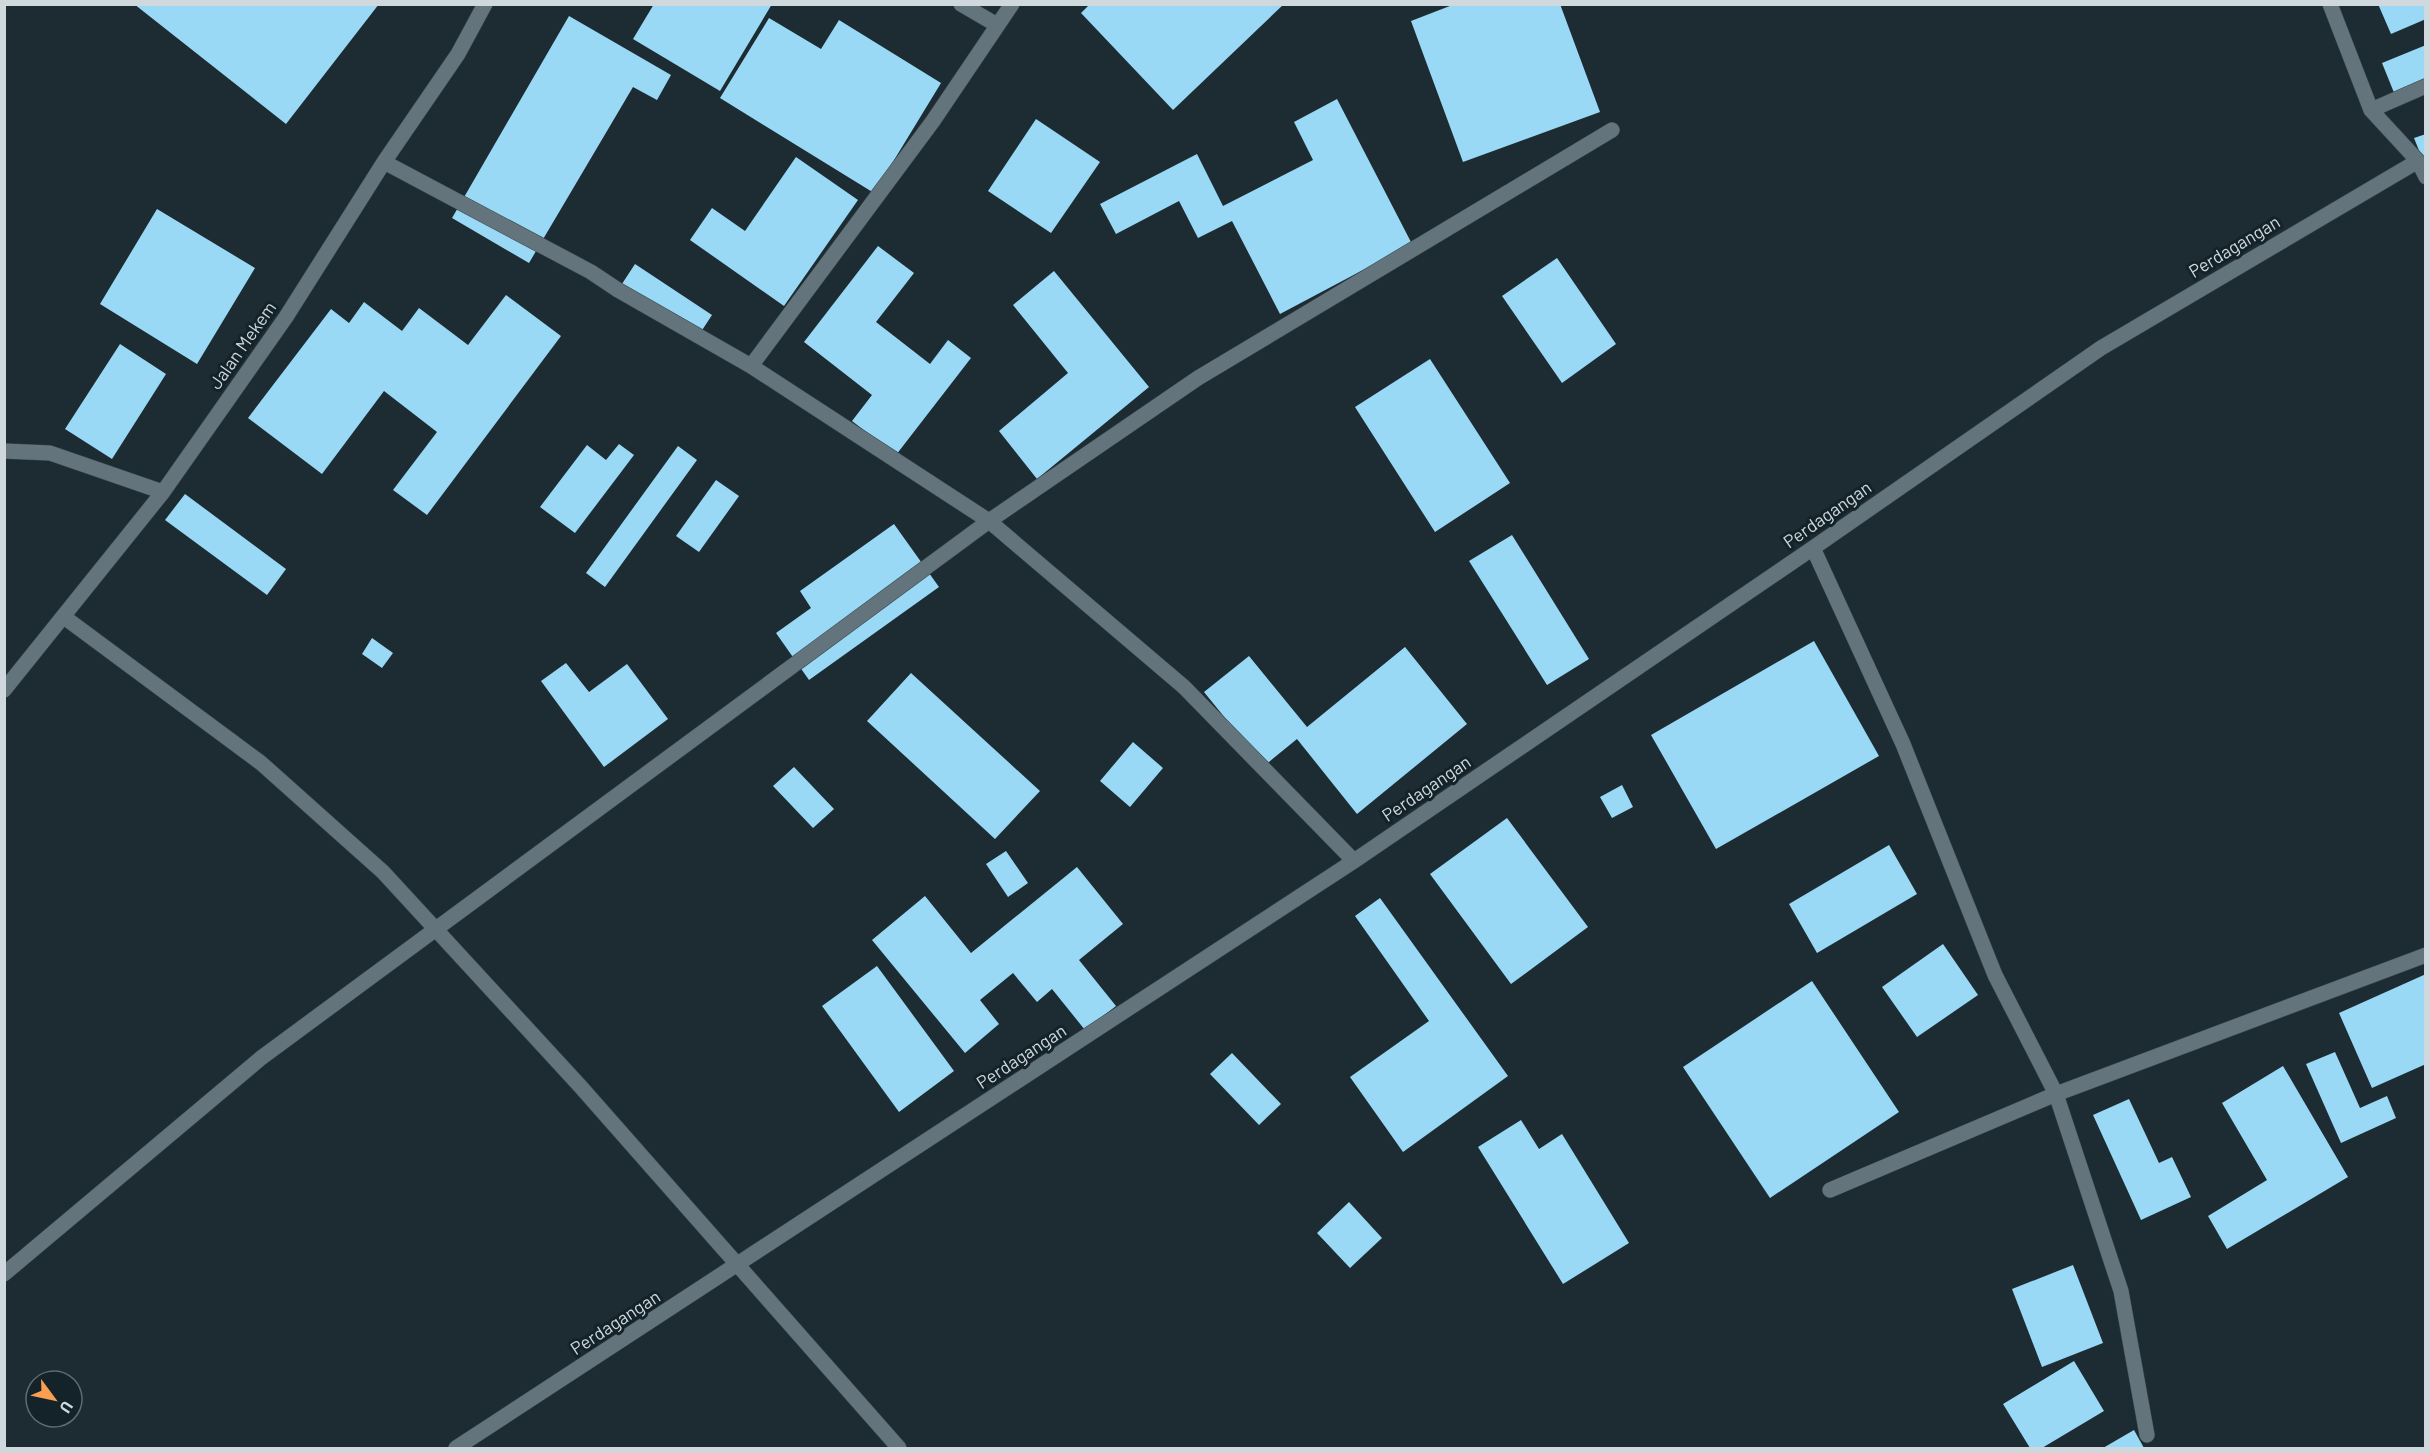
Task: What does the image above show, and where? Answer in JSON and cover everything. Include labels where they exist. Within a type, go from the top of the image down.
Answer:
[{"type":"street","name":"Jalan Mekem","points":[[4,690],[163,492],[286,317],[384,162],[458,54],[485,4]]},
{"type":"street","points":[[960,4],[997,25]]},
{"type":"street","points":[[751,366],[933,122],[1012,4]]},
{"type":"street","points":[[2330,4],[2370,110],[2418,160],[2426,177]]},
{"type":"street","points":[[2370,110],[2426,86]]},
{"type":"street","points":[[4,1274],[261,1058],[989,521],[1198,378],[1612,130]]},
{"type":"street","name":"Perdagangan","points":[[456,1449],[1354,861],[1813,548],[2101,348],[2418,160]]},
{"type":"street","points":[[384,162],[591,272],[618,290],[751,366],[989,521],[1184,687],[1354,861]]},
{"type":"street","points":[[4,451],[50,453],[163,492]]},
{"type":"street","points":[[1813,548],[1903,744],[1995,975],[2056,1094],[2121,1291],[2147,1435]]},
{"type":"street","points":[[64,617],[261,762],[383,872],[433,929],[580,1086],[899,1449]]},
{"type":"street","points":[[1830,1190],[2056,1094],[2426,955]]},
{"type":"building","points":[[134,4],[379,4],[286,124]]},
{"type":"building","points":[[654,4],[772,4],[720,91],[633,39]]},
{"type":"building","points":[[1090,4],[1284,4],[1173,110],[1081,13]]},
{"type":"building","points":[[1455,4],[1560,4],[1600,112],[1463,162],[1411,21]]},
{"type":"building","points":[[2378,4],[2426,4],[2426,19],[2391,34]]},
{"type":"building","points":[[569,16],[671,75],[657,100],[633,87],[529,263],[452,218]]},
{"type":"building","points":[[769,18],[821,49],[839,20],[941,83],[874,193],[720,98]]},
{"type":"building","points":[[2426,45],[2426,94],[2399,105],[2382,63]]},
{"type":"building","points":[[1337,99],[1412,244],[1280,314],[1232,221],[1198,238],[1179,201],[1116,234],[1100,204],[1197,154],[1223,206],[1313,160],[1294,122]]},
{"type":"building","points":[[1036,119],[1100,162],[1051,233],[988,191]]},
{"type":"building","points":[[2426,134],[2426,157],[2422,158],[2414,138]]},
{"type":"building","points":[[796,157],[858,200],[784,306],[690,240],[712,208],[745,231]]},
{"type":"building","points":[[157,209],[255,268],[197,364],[100,304]]},
{"type":"building","points":[[878,246],[914,273],[876,322],[930,364],[948,340],[971,358],[896,455],[852,421],[872,395],[804,342]]},
{"type":"building","points":[[1557,258],[1616,344],[1562,383],[1502,296]]},
{"type":"building","points":[[635,264],[712,315],[695,341],[618,290]]},
{"type":"building","points":[[1054,271],[1149,387],[1037,479],[999,431],[1068,373],[1013,305]]},
{"type":"building","points":[[506,295],[561,336],[427,515],[393,490],[437,432],[384,391],[322,474],[248,418],[331,309],[349,323],[364,302],[402,331],[419,308],[468,345]]},
{"type":"building","points":[[120,344],[166,374],[112,459],[65,429]]},
{"type":"building","points":[[1430,359],[1510,483],[1435,532],[1355,407]]},
{"type":"building","points":[[619,444],[634,455],[575,533],[540,507],[587,445],[606,460]]},
{"type":"building","points":[[678,446],[697,460],[605,587],[586,573]]},
{"type":"building","points":[[716,480],[739,496],[699,552],[676,536]]},
{"type":"building","points":[[185,494],[286,569],[267,595],[165,520]]},
{"type":"building","points":[[894,524],[939,587],[809,680],[776,633],[811,608],[800,591]]},
{"type":"building","points":[[1512,535],[1589,659],[1547,685],[1469,561]]},
{"type":"building","points":[[372,638],[393,653],[382,668],[362,654]]},
{"type":"building","points":[[1814,641],[1879,756],[1716,849],[1651,735]]},
{"type":"building","points":[[1405,647],[1467,724],[1357,814],[1297,739],[1264,766],[1204,692],[1249,656],[1307,727]]},
{"type":"building","points":[[566,663],[589,692],[627,664],[668,719],[604,767],[541,681]]},
{"type":"building","points":[[911,673],[1040,791],[995,839],[867,721]]},
{"type":"building","points":[[1133,742],[1163,768],[1130,807],[1100,781]]},
{"type":"building","points":[[794,767],[834,809],[813,828],[773,786]]},
{"type":"building","points":[[1622,785],[1633,807],[1612,818],[1600,797]]},
{"type":"building","points":[[1507,818],[1588,927],[1511,984],[1430,874]]},
{"type":"building","points":[[1889,845],[1917,894],[1817,953],[1789,904]]},
{"type":"building","points":[[1006,851],[1028,883],[1008,897],[986,864]]},
{"type":"building","points":[[1077,867],[1123,924],[1079,960],[1116,1006],[1085,1030],[1052,989],[1037,1002],[1013,973],[980,1000],[999,1024],[965,1053],[872,940],[925,896],[971,953]]},
{"type":"building","points":[[1380,898],[1508,1076],[1403,1152],[1350,1077],[1429,1021],[1355,916]]},
{"type":"building","points":[[1943,944],[1978,995],[1917,1037],[1882,987]]},
{"type":"building","points":[[877,966],[954,1071],[899,1112],[822,1006]]},
{"type":"building","points":[[2426,974],[2426,1064],[2372,1088],[2339,1013]]},
{"type":"building","points":[[1812,981],[1899,1112],[1770,1198],[1683,1067]]},
{"type":"building","points":[[2335,1052],[2360,1108],[2387,1096],[2396,1118],[2341,1143],[2306,1064]]},
{"type":"building","points":[[1232,1053],[1281,1104],[1259,1125],[1210,1074]]},
{"type":"building","points":[[2283,1066],[2348,1177],[2227,1249],[2208,1216],[2267,1180],[2222,1103]]},
{"type":"building","points":[[2129,1099],[2159,1163],[2172,1157],[2191,1197],[2141,1220],[2093,1115]]},
{"type":"building","points":[[1521,1120],[1539,1149],[1562,1134],[1629,1243],[1563,1284],[1478,1147]]},
{"type":"building","points":[[1349,1202],[1382,1238],[1350,1268],[1317,1233]]},
{"type":"building","points":[[2073,1265],[2103,1343],[2042,1367],[2012,1289]]},
{"type":"building","points":[[2074,1361],[2104,1411],[2042,1448],[2030,1448],[2003,1404]]},
{"type":"building","points":[[2134,1430],[2144,1448],[2103,1448]]}]
